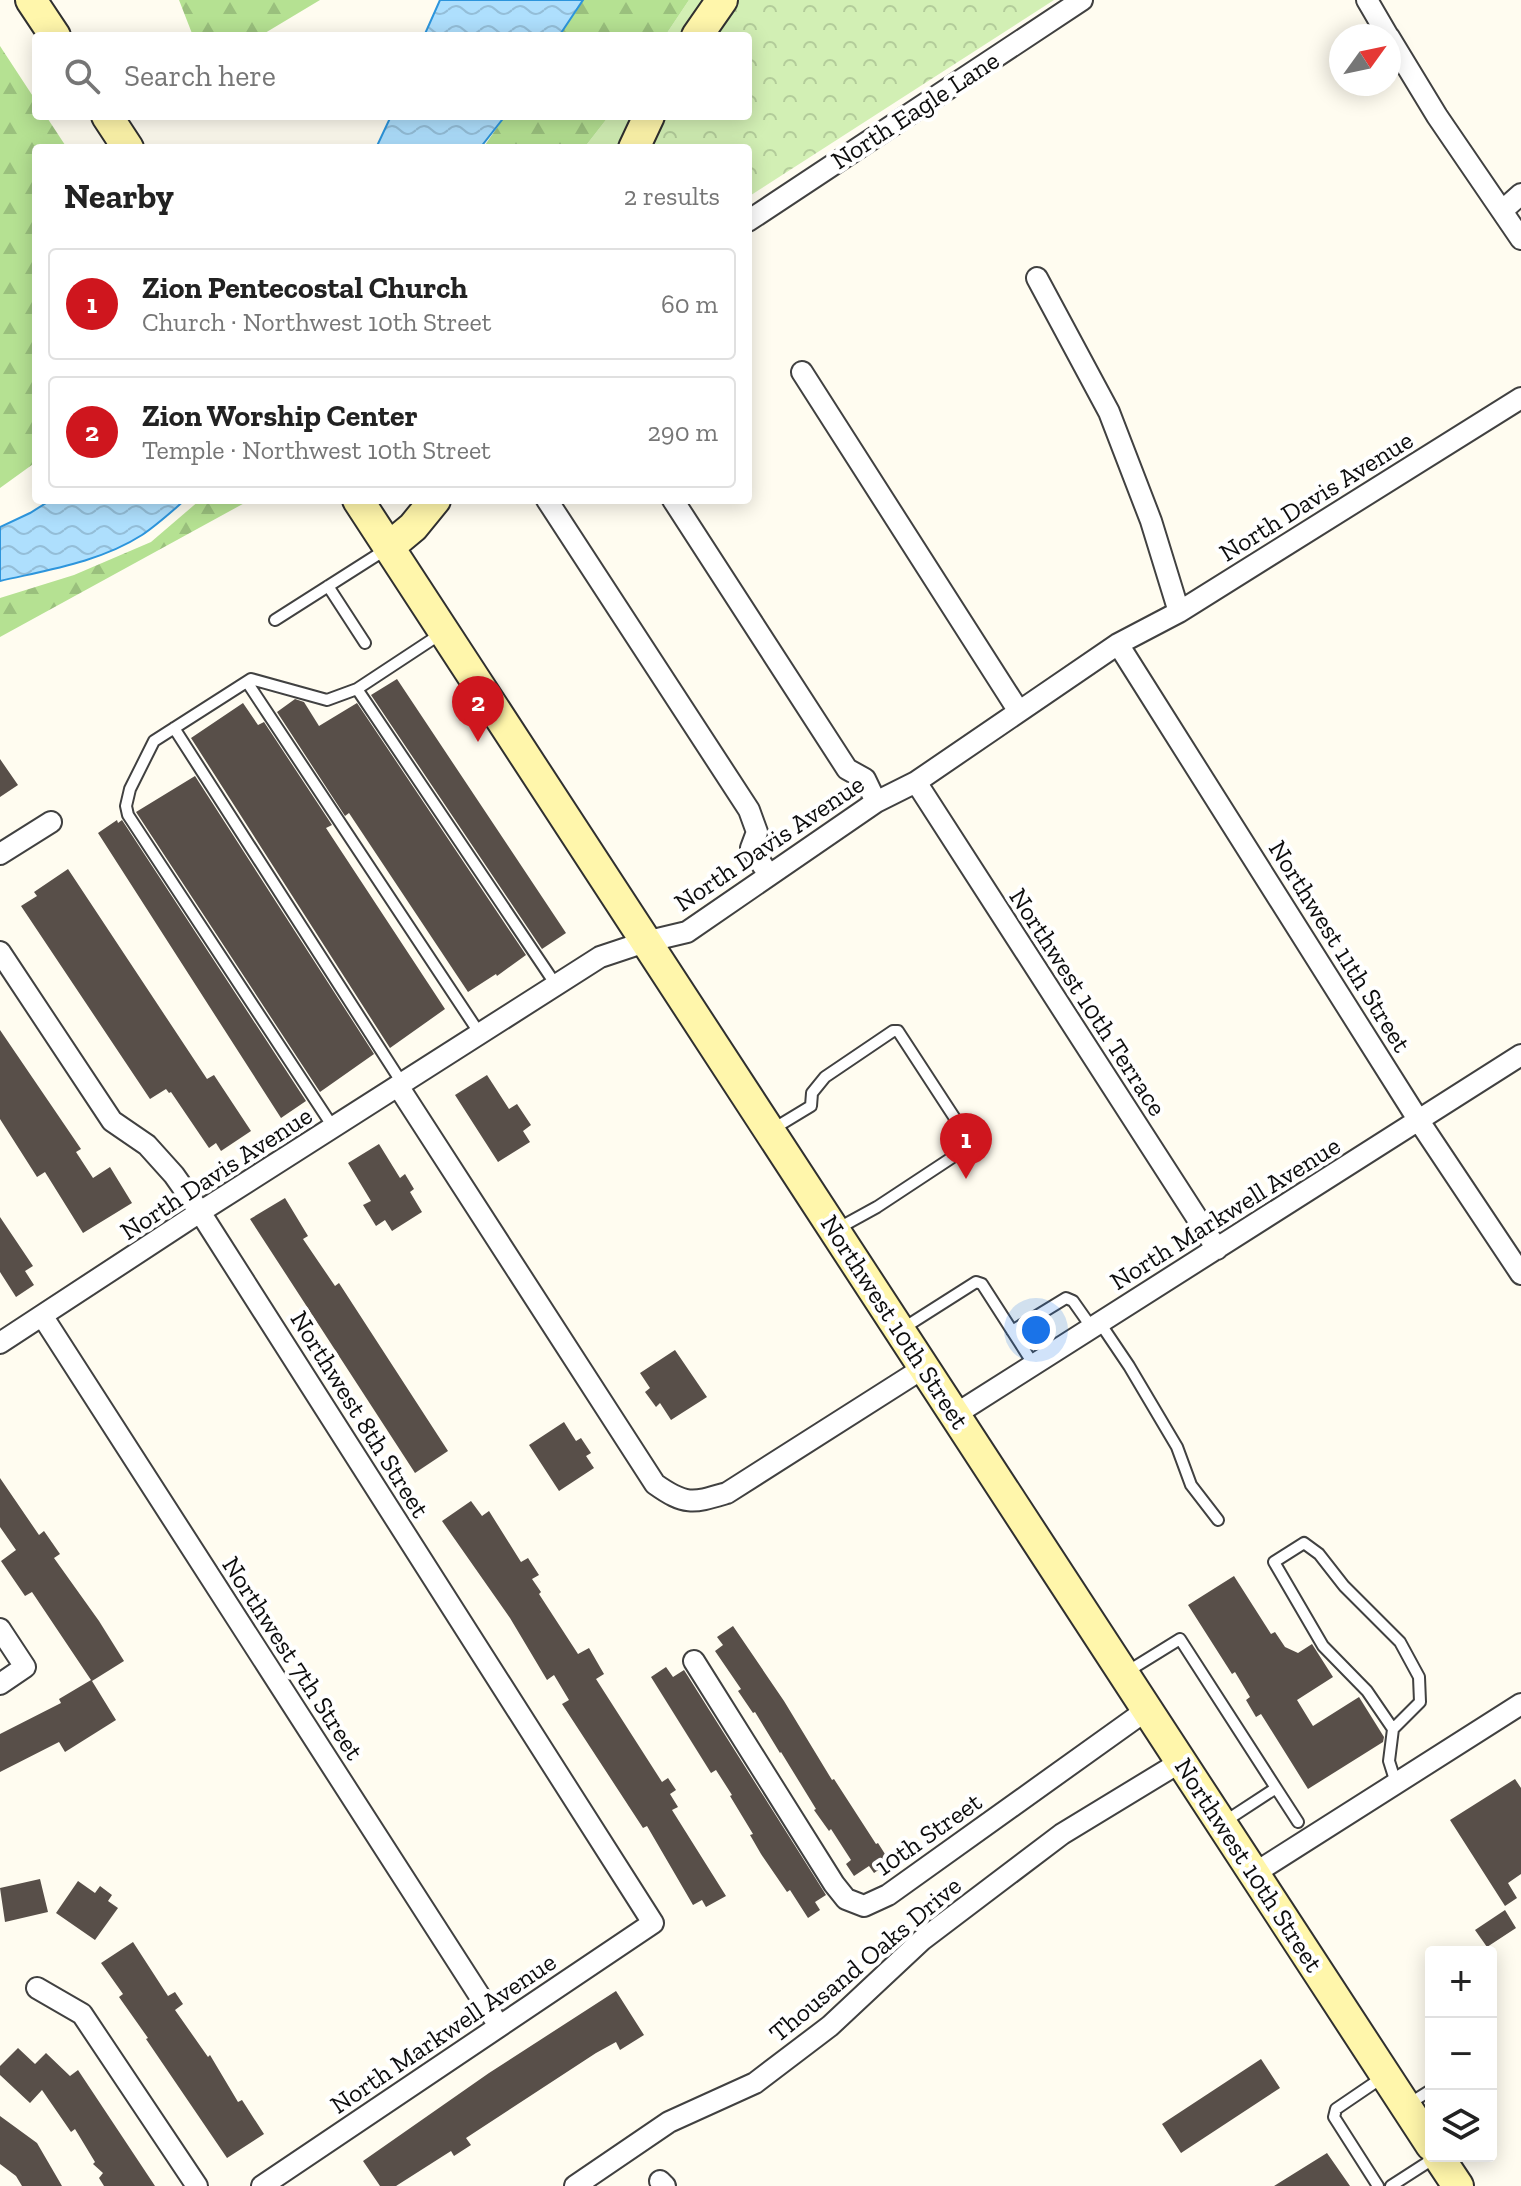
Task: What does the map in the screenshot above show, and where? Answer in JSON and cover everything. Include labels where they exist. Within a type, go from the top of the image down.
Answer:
[{"type":"main road","points":[[31,0],[52,32]]},
{"type":"main road","points":[[700,32],[722,0]]},
{"type":"main road","points":[[110,120],[125,144]]},
{"type":"main road","points":[[636,144],[647,120]]},
{"type":"main road","name":"Northwest 10th Street","points":[[361,504],[1425,2136]]},
{"type":"main road","points":[[389,547],[413,527],[432,504]]},
{"type":"main road","points":[[1442,2162],[1458,2186]]},
{"type":"street","name":"North Eagle Lane","points":[[752,218],[1082,0]]},
{"type":"street","points":[[1367,0],[1381,24]]},
{"type":"street","points":[[1401,57],[1437,116],[1521,239]]},
{"type":"street","points":[[1503,210],[1521,194]]},
{"type":"street","points":[[1037,278],[1109,412],[1151,521],[1179,612]]},
{"type":"street","points":[[802,372],[1018,710]]},
{"type":"street","name":"North Davis Avenue","points":[[0,1343],[600,957],[687,932],[876,802],[916,782],[1118,644],[1179,612],[1521,398]]},
{"type":"street","points":[[550,504],[749,810],[757,832],[751,848],[769,875]]},
{"type":"street","points":[[676,504],[847,769],[865,779],[876,802]]},
{"type":"street","name":"Northwest 11th Street","points":[[1118,644],[1419,1121],[1521,1274]]},
{"type":"street","name":"Northwest 10th Terrace","points":[[916,782],[1217,1249]]},
{"type":"street","points":[[0,854],[51,822]]},
{"type":"street","name":"Northwest 8th Street","points":[[0,952],[112,1121],[147,1145],[174,1175],[200,1212],[653,1923]]},
{"type":"street","name":"North Markwell Avenue","points":[[956,1414],[1521,1055]]},
{"type":"street","points":[[400,1085],[655,1484],[674,1497],[695,1502],[727,1493],[925,1367]]},
{"type":"street","name":"Northwest 7th Street","points":[[43,1317],[499,2026]]},
{"type":"street","points":[[0,1629],[25,1667],[0,1684]]},
{"type":"street","name":"10th Street","points":[[694,1661],[834,1884],[846,1899],[864,1906],[888,1895],[1148,1709]]},
{"type":"street","points":[[1255,1873],[1521,1704]]},
{"type":"street","name":"Thousand Oaks Drive","points":[[575,2186],[669,2122],[755,2083],[830,2026],[922,1940],[1062,1834],[1182,1761]]},
{"type":"street","name":"North Markwell Avenue","points":[[262,2186],[653,1923]]},
{"type":"street","points":[[37,1988],[82,2014],[197,2186]]},
{"type":"lane","points":[[275,620],[389,547]]},
{"type":"lane","points":[[328,586],[365,643]]},
{"type":"lane","points":[[333,1127],[128,815],[126,806],[130,789],[154,741],[251,679],[327,700],[357,689],[444,631]]},
{"type":"lane","points":[[247,682],[480,1034]]},
{"type":"lane","points":[[357,689],[556,985]]},
{"type":"lane","points":[[174,728],[400,1085]]},
{"type":"lane","points":[[770,1131],[811,1106],[812,1093],[825,1077],[893,1031],[898,1031],[971,1143],[877,1207],[835,1230]]},
{"type":"lane","points":[[901,1330],[976,1282],[982,1284],[1034,1365]]},
{"type":"lane","points":[[1012,1331],[1066,1298],[1073,1301],[1129,1366],[1177,1447],[1191,1485],[1218,1520]]},
{"type":"lane","points":[[1393,1729],[1367,1691],[1323,1646],[1274,1562],[1304,1543],[1319,1554],[1344,1586],[1400,1642],[1419,1677],[1420,1702],[1393,1729],[1389,1761],[1396,1783]]},
{"type":"lane","points":[[1125,1673],[1180,1639],[1298,1822]]},
{"type":"lane","points":[[1222,1823],[1276,1788]]},
{"type":"lane","points":[[1378,2186],[1334,2117],[1336,2109],[1386,2075]]},
{"type":"lane","points":[[1405,2106],[1425,2094]]},
{"type":"lane","points":[[1391,2186],[1429,2162]]},
{"type":"green space","points":[[179,0],[320,0],[267,32],[191,32]]},
{"type":"green space","points":[[583,0],[689,0],[668,32],[562,32]]},
{"type":"green space","points":[[689,0],[708,0],[686,32],[668,32]]},
{"type":"green space","points":[[736,0],[1054,0],[752,194],[752,144],[649,144],[660,120],[752,120],[752,32],[714,32]]},
{"type":"green space","points":[[0,46],[32,95],[32,120],[49,120],[64,144],[32,144],[32,465],[0,488]]},
{"type":"green space","points":[[502,120],[606,120],[587,144],[486,144]]},
{"type":"green space","points":[[606,120],[636,120],[627,144],[587,144]]},
{"type":"green space","points":[[195,504],[243,504],[0,637],[0,598],[74,575],[151,542]]},
{"type":"water","points":[[440,0],[583,0],[562,32],[426,32]]},
{"type":"water","points":[[389,120],[502,120],[483,144],[378,144]]},
{"type":"water","points":[[45,504],[180,504],[142,535],[109,552],[0,581],[0,527]]},
{"type":"building","points":[[397,679],[566,933],[542,949],[371,695]]},
{"type":"building","points":[[295,699],[304,702],[319,726],[357,703],[526,955],[468,992],[349,813],[345,816],[277,712]]},
{"type":"building","points":[[243,703],[258,725],[264,722],[332,825],[326,828],[445,1009],[390,1048],[191,738]]},
{"type":"building","points":[[0,759],[18,785],[0,797]]},
{"type":"building","points":[[195,776],[374,1054],[320,1092],[136,812]]},
{"type":"building","points":[[117,820],[118,823],[122,820],[306,1101],[281,1118],[98,833]]},
{"type":"building","points":[[68,869],[207,1079],[214,1075],[251,1131],[221,1151],[216,1143],[209,1148],[171,1092],[166,1089],[150,1099],[21,906],[37,896],[34,892]]},
{"type":"building","points":[[0,1030],[81,1149],[76,1152],[93,1178],[110,1167],[132,1203],[83,1233],[45,1172],[37,1177],[0,1119]]},
{"type":"building","points":[[487,1075],[509,1109],[517,1104],[531,1125],[523,1131],[530,1142],[498,1162],[455,1095]]},
{"type":"building","points":[[379,1144],[400,1178],[405,1174],[414,1189],[410,1192],[422,1212],[392,1231],[385,1220],[376,1226],[363,1205],[371,1201],[348,1163]]},
{"type":"building","points":[[285,1198],[308,1236],[303,1239],[335,1286],[339,1283],[448,1451],[415,1473],[250,1219]]},
{"type":"building","points":[[0,1217],[33,1266],[25,1271],[34,1285],[16,1297],[0,1272]]},
{"type":"building","points":[[675,1350],[707,1397],[671,1420],[660,1403],[656,1407],[645,1392],[650,1388],[640,1373]]},
{"type":"building","points":[[564,1422],[576,1441],[581,1438],[591,1453],[586,1456],[594,1468],[559,1491],[529,1445]]},
{"type":"building","points":[[0,1478],[39,1535],[44,1531],[60,1554],[54,1558],[124,1661],[92,1681],[116,1720],[65,1752],[59,1742],[0,1772],[0,1734],[61,1703],[59,1699],[91,1680],[32,1592],[25,1596],[1,1561],[16,1550],[0,1527]]},
{"type":"building","points":[[471,1501],[482,1516],[489,1511],[521,1562],[528,1558],[539,1575],[532,1579],[541,1592],[539,1594],[578,1654],[589,1648],[604,1674],[596,1679],[662,1782],[668,1778],[676,1790],[670,1794],[678,1807],[672,1810],[726,1896],[706,1907],[702,1900],[693,1905],[647,1826],[643,1828],[562,1704],[569,1700],[554,1675],[547,1680],[510,1618],[442,1521]]},
{"type":"building","points":[[1234,1576],[1271,1634],[1275,1632],[1285,1647],[1298,1653],[1312,1644],[1333,1677],[1297,1700],[1313,1726],[1359,1697],[1384,1737],[1383,1742],[1308,1789],[1261,1714],[1256,1717],[1246,1700],[1250,1697],[1235,1672],[1232,1674],[1188,1605]]},
{"type":"building","points":[[733,1626],[832,1780],[890,1862],[874,1873],[869,1866],[854,1876],[846,1864],[851,1860],[814,1810],[781,1752],[738,1691],[741,1689],[715,1651],[723,1645],[717,1637]]},
{"type":"building","points":[[666,1667],[673,1677],[684,1670],[826,1895],[815,1902],[820,1910],[808,1918],[761,1854],[732,1795],[716,1770],[711,1773],[651,1677]]},
{"type":"building","points":[[1515,1779],[1521,1788],[1521,1874],[1508,1883],[1517,1898],[1505,1906],[1450,1820]]},
{"type":"building","points":[[40,1879],[48,1912],[5,1922],[0,1888]]},
{"type":"building","points":[[78,1881],[95,1893],[100,1886],[112,1895],[108,1901],[118,1908],[95,1940],[56,1913]]},
{"type":"building","points":[[1505,1910],[1516,1928],[1489,1946],[1475,1930]]},
{"type":"building","points":[[133,1942],[168,1996],[175,1992],[183,2004],[175,2010],[208,2057],[210,2055],[238,2102],[242,2100],[264,2134],[227,2158],[146,2039],[119,1997],[123,1994],[101,1963]]},
{"type":"building","points":[[616,1991],[644,2035],[620,2050],[616,2042],[596,2053],[466,2138],[471,2145],[454,2156],[451,2151],[396,2186],[380,2186],[363,2161],[489,2073]]},
{"type":"building","points":[[18,2048],[35,2064],[46,2053],[70,2076],[78,2070],[155,2186],[104,2186],[99,2178],[103,2173],[93,2164],[95,2162],[75,2129],[71,2132],[42,2090],[30,2103],[0,2075],[0,2066]]},
{"type":"building","points":[[1261,2059],[1280,2088],[1181,2153],[1162,2124]]},
{"type":"building","points":[[0,2116],[37,2143],[62,2186],[22,2186],[16,2176],[0,2164]]},
{"type":"building","points":[[1327,2153],[1350,2186],[1274,2186]]},
{"type":"place","name":"Zion Worship Center","points":[[478,742]]},
{"type":"place","name":"Zion Pentecostal Church","points":[[966,1179]]}]
